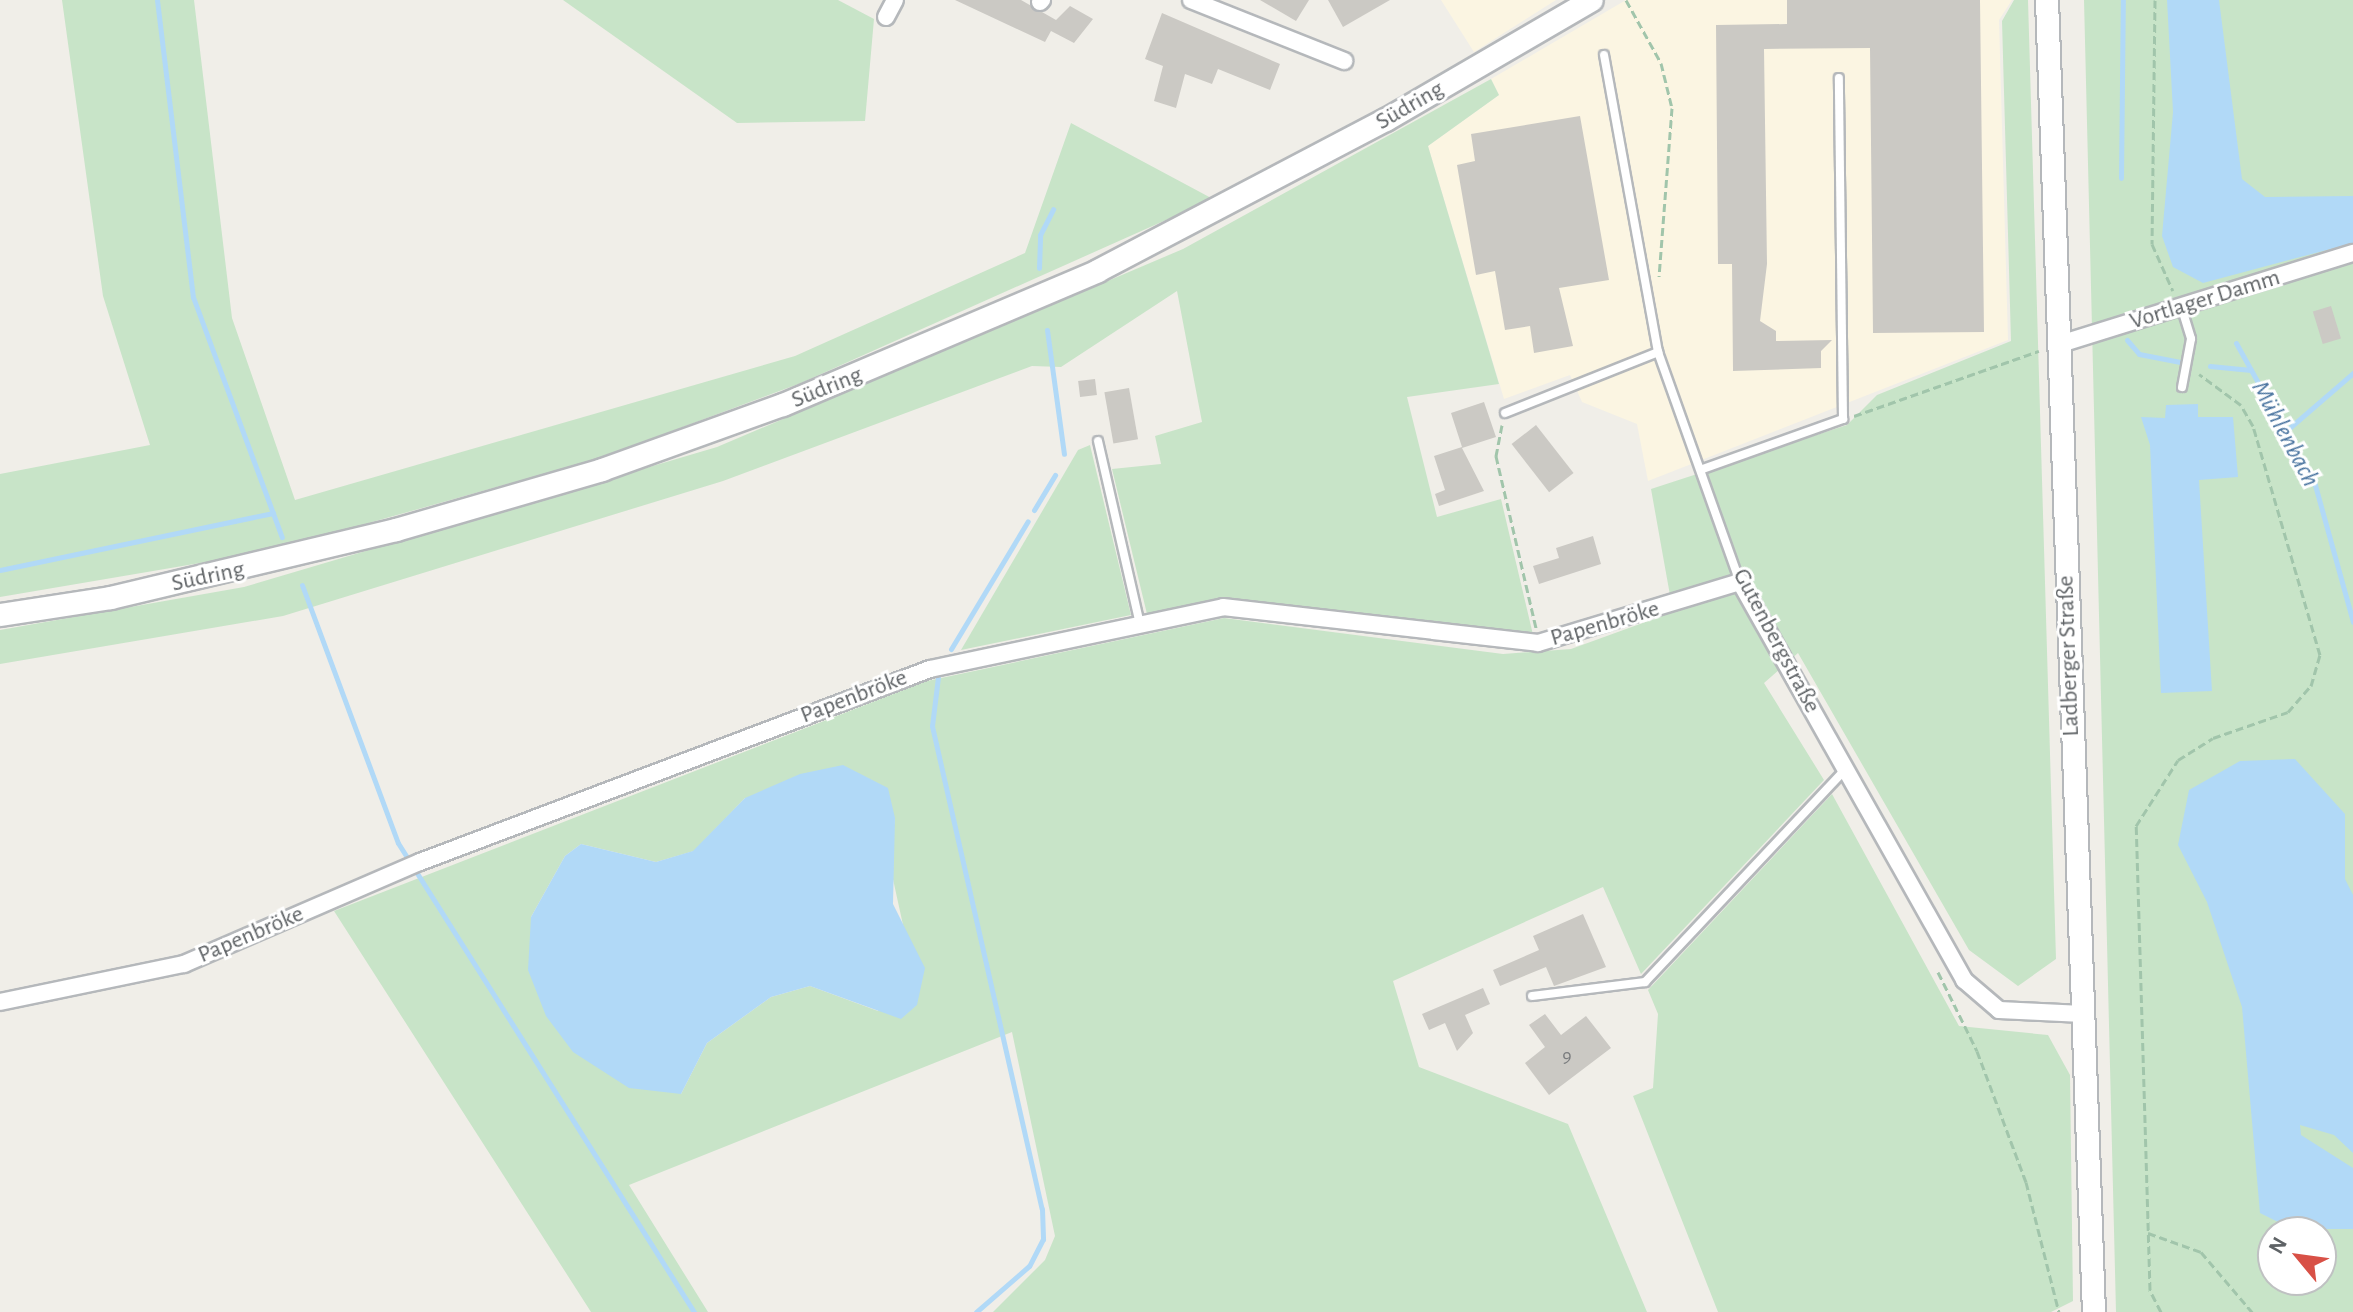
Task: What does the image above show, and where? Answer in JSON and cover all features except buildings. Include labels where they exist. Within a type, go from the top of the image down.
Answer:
[{"type":"main road","name":"Südring","points":[[0,615],[339,546],[602,470],[783,405],[1098,271],[1386,120],[1592,0]]},
{"type":"main road","name":"Ladberger Straße","points":[[2047,0],[2094,1312]]},
{"type":"street","points":[[886,17],[895,0]]},
{"type":"street","points":[[1191,0],[1344,61]]},
{"type":"street","name":"Vortlager Damm","points":[[2057,345],[2182,309],[2353,253]]},
{"type":"street","name":"Gutenbergstraße","points":[[1740,582],[1977,995],[1999,1010],[2033,1017],[2083,1014]]},
{"type":"street","name":"Papenbröke","points":[[0,1002],[184,964],[420,862],[930,669],[1223,607],[1538,643],[1740,582]]},
{"type":"lane","name":"Gutenbergstraße","points":[[1604,55],[1658,352],[1703,469],[1740,582]]},
{"type":"lane","points":[[1703,469],[1843,419],[1839,78]]},
{"type":"lane","points":[[2182,309],[2191,339],[2182,387]]},
{"type":"lane","points":[[1505,413],[1658,352]]},
{"type":"lane","points":[[1098,441],[1140,624]]},
{"type":"lane","points":[[1532,996],[1645,982],[1847,768]]},
{"type":"path","points":[[1626,0],[1661,63],[1672,108],[1659,284]]},
{"type":"path","points":[[2155,0],[2152,244],[2182,309]]},
{"type":"path","points":[[2161,1312],[2150,1290],[2136,826],[2178,760],[2213,738],[2288,712],[2311,686],[2320,655],[2253,426],[2241,405],[2202,382],[2191,339]]},
{"type":"path","points":[[1843,419],[2057,345]]},
{"type":"path","points":[[1505,413],[1496,456],[1538,643]]},
{"type":"path","points":[[1931,957],[1977,1051],[2026,1182],[2059,1312]]},
{"type":"path","points":[[2148,1233],[2201,1252],[2252,1312]]},
{"type":"shaded area","points":[[1441,0],[1556,0],[1474,52]]},
{"type":"shaded area","points":[[1626,0],[2012,0],[1999,20],[2008,340],[1648,481],[1637,424],[1582,402],[1570,375],[1504,399],[1428,146],[1499,95],[1491,79]]},
{"type":"green space","points":[[62,0],[194,0],[232,318],[295,500],[795,356],[1025,253],[1071,123],[1213,199],[801,383],[597,459],[265,552],[0,597],[0,474],[150,445],[103,296]]},
{"type":"green space","points":[[563,0],[838,0],[874,19],[865,121],[737,123]]},
{"type":"green space","points":[[2014,0],[2028,0],[2056,959],[2018,986],[1969,950],[1798,653],[1764,683],[1824,780],[1641,974],[1603,887],[1393,981],[1419,1067],[1568,1124],[1647,1312],[993,1312],[1045,1260],[1055,1236],[1012,1032],[629,1185],[708,1312],[591,1312],[334,911],[927,681],[1224,618],[1503,654],[1571,649],[1673,612],[1651,489],[1847,425],[1877,395],[2011,341],[2002,21]],"holes":[[[745,798],[895,818],[889,861],[905,934],[878,1011],[810,986],[771,997],[707,1043],[681,1094],[531,917],[565,856],[581,844],[656,862],[694,851]]]},
{"type":"green space","points":[[2084,0],[2353,0],[2353,1312],[2116,1312]]},
{"type":"green space","points":[[1491,79],[1499,95],[1428,146],[1499,384],[1407,397],[1437,517],[1501,499],[1534,639],[1222,599],[1147,614],[1112,469],[1161,464],[1155,436],[1202,422],[1177,291],[1061,367],[1032,366],[723,481],[283,616],[0,664],[0,630],[244,587],[717,447],[1183,249]]},
{"type":"green space","points":[[1090,445],[1131,615],[961,650],[1078,450]]},
{"type":"green space","points":[[1832,794],[1959,1026],[2048,1035],[2070,1075],[2073,1301],[2051,1312],[1718,1312],[1633,1096],[1653,1088],[1658,1014],[1648,990]]},
{"type":"water","points":[[2167,0],[2219,0],[2242,179],[2265,197],[2353,196],[2353,243],[2203,283],[2173,267],[2162,236],[2173,112]]},
{"type":"water","points":[[2198,404],[2198,417],[2233,417],[2238,477],[2199,480],[2212,691],[2161,693],[2150,445],[2141,417],[2165,418],[2166,405]]},
{"type":"water","points":[[2295,759],[2345,814],[2345,879],[2353,895],[2353,1153],[2334,1135],[2300,1125],[2301,1135],[2353,1168],[2353,1229],[2337,1229],[2337,1216],[2266,1216],[2260,1213],[2242,1007],[2207,902],[2178,845],[2189,790],[2240,761]]},
{"type":"water","points":[[843,765],[888,788],[895,818],[893,904],[925,968],[917,1005],[901,1019],[810,986],[771,997],[707,1043],[681,1094],[629,1088],[573,1052],[546,1016],[528,970],[531,917],[565,856],[581,844],[656,862],[693,851],[745,798],[800,774]]},
{"type":"waterway","points":[[157,0],[193,297],[282,537]]},
{"type":"waterway","points":[[2121,178],[2123,0]]},
{"type":"waterway","points":[[1039,268],[1040,235],[1053,209]]},
{"type":"waterway","points":[[1047,330],[1064,454]]},
{"type":"waterway","points":[[2127,340],[2139,354],[2180,362]]},
{"type":"waterway","name":"Mühlenbach","points":[[2236,343],[2315,485],[2353,622]]},
{"type":"waterway","points":[[2210,366],[2251,370]]},
{"type":"waterway","points":[[2287,430],[2353,373]]},
{"type":"waterway","points":[[1034,510],[1055,475]]},
{"type":"waterway","points":[[0,570],[273,513]]},
{"type":"waterway","points":[[951,649],[1028,521]]},
{"type":"waterway","points":[[302,585],[398,843],[694,1312]]},
{"type":"waterway","points":[[938,677],[932,726],[1042,1209],[1043,1239],[1029,1266],[976,1312]]}]
